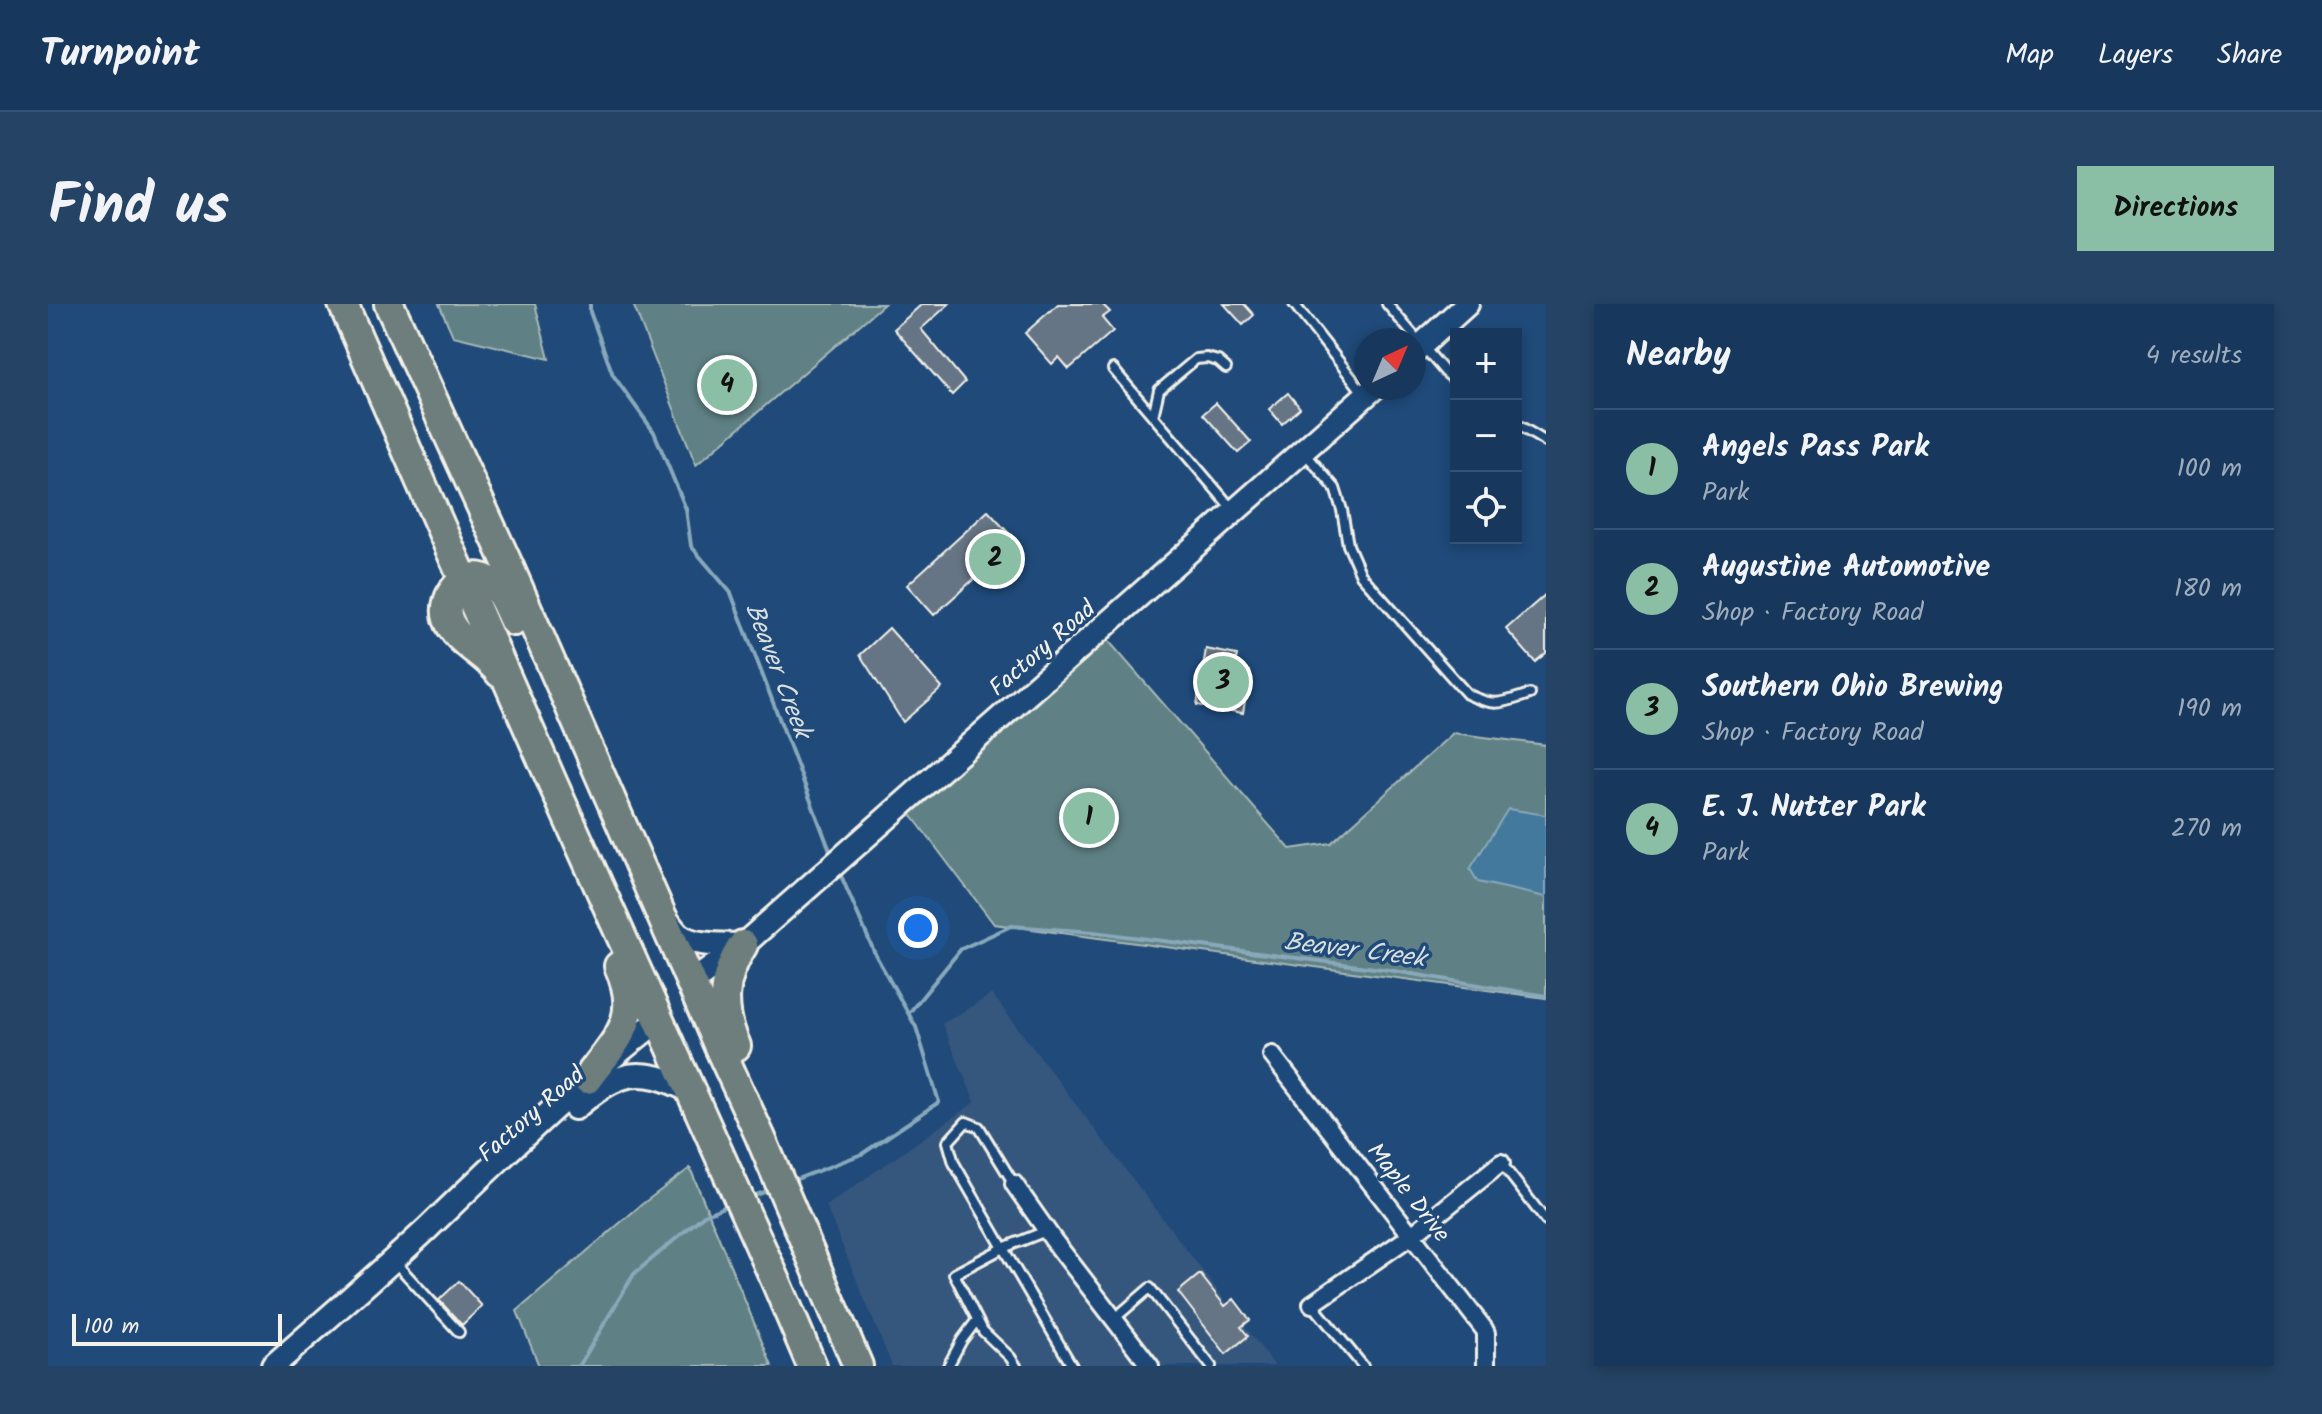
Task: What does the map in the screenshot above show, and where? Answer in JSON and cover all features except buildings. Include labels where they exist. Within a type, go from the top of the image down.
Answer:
[{"type":"highway","points":[[343,304],[692,1092],[747,1143]]},
{"type":"highway","points":[[389,304],[509,567],[691,983],[747,1143],[789,1237],[872,1366]]},
{"type":"highway","points":[[514,695],[496,667],[459,635],[448,619],[448,604],[465,579],[473,576],[485,579],[497,588],[622,863],[659,910]]},
{"type":"highway","points":[[477,607],[505,645],[642,954],[650,967],[663,976],[676,982],[691,983]]},
{"type":"highway","points":[[553,784],[551,813],[630,994],[622,1033],[587,1079]]},
{"type":"highway","points":[[743,945],[728,973],[724,1009],[747,1143]]},
{"type":"highway","points":[[659,1020],[700,1047],[719,1071],[789,1237],[826,1366]]},
{"type":"highway","points":[[789,1237],[798,1366]]},
{"type":"highway","points":[[830,1299],[858,1366]]},
{"type":"highway","points":[[794,1325],[812,1366]]},
{"type":"street","points":[[1426,341],[1467,304]]},
{"type":"street","name":"Factory Road","points":[[691,983],[743,945],[796,899],[1361,400]]},
{"type":"street","points":[[659,910],[679,934],[693,940],[743,945]]},
{"type":"street","name":"Factory Road","points":[[273,1366],[417,1238],[587,1079],[659,1020]]},
{"type":"street","name":"Maple Drive","points":[[1272,1055],[1484,1329],[1486,1366]]},
{"type":"street","name":"Factory Road","points":[[417,1238],[455,1215],[575,1108],[611,1081],[648,1075],[670,1080],[692,1092]]},
{"type":"street","points":[[1312,1304],[1412,1235],[1501,1163]]},
{"type":"street","points":[[1014,1184],[1150,1366]]},
{"type":"lane","points":[[1294,304],[1354,373]]},
{"type":"lane","points":[[1387,304],[1404,328]]},
{"type":"lane","points":[[1426,355],[1450,376]]},
{"type":"lane","points":[[1153,416],[1159,390],[1196,359],[1218,361],[1226,368]]},
{"type":"lane","points":[[1113,369],[1234,512]]},
{"type":"lane","points":[[1522,428],[1546,442]]},
{"type":"lane","points":[[1303,452],[1335,488],[1348,545],[1361,575],[1467,694],[1487,704],[1530,694]]},
{"type":"lane","points":[[1014,1184],[979,1127],[966,1122],[948,1142],[954,1163],[1072,1366]]},
{"type":"lane","points":[[1501,1163],[1546,1221]]},
{"type":"lane","points":[[1016,1366],[983,1331],[954,1274],[1003,1248],[1047,1231]]},
{"type":"lane","points":[[393,1259],[459,1332]]},
{"type":"lane","points":[[1114,1319],[1150,1288],[1211,1366]]},
{"type":"lane","points":[[1312,1304],[1363,1366]]},
{"type":"lane","points":[[948,1366],[977,1320]]},
{"type":"shaded area","points":[[1508,809],[1546,815],[1546,897],[1478,882],[1470,869]]},
{"type":"shaded area","points":[[992,994],[1275,1366],[892,1366],[826,1206],[975,1102],[942,1024]]},
{"type":"green space","points":[[439,304],[535,304],[549,359],[453,336]]},
{"type":"green space","points":[[633,304],[884,304],[696,465]]},
{"type":"green space","points":[[1100,631],[1290,849],[1331,843],[1453,733],[1546,745],[1546,998],[994,924],[903,804]]},
{"type":"green space","points":[[690,1168],[772,1366],[539,1366],[517,1311],[641,1205]]},
{"type":"waterway","name":"Beaver Creek","points":[[590,304],[590,312],[613,375],[654,432],[686,509],[691,546],[731,593],[832,856]]},
{"type":"waterway","name":"Beaver Creek","points":[[789,1182],[862,1154],[939,1102],[916,1027],[876,956],[839,871]]},
{"type":"waterway","name":"Beaver Creek","points":[[909,1013],[961,949],[1011,926],[1093,932],[1382,969],[1546,996]]},
{"type":"waterway","name":"Beaver Creek","points":[[748,1198],[770,1190]]},
{"type":"waterway","name":"Beaver Creek","points":[[579,1366],[634,1274],[704,1215],[729,1205]]},
{"type":"place","name":"E. J. Nutter Park","points":[[727,385]]},
{"type":"place","name":"Augustine Automotive","points":[[995,559]]},
{"type":"place","name":"Southern Ohio Brewing","points":[[1223,682]]},
{"type":"place","name":"Angels Pass Park","points":[[1089,818]]}]
